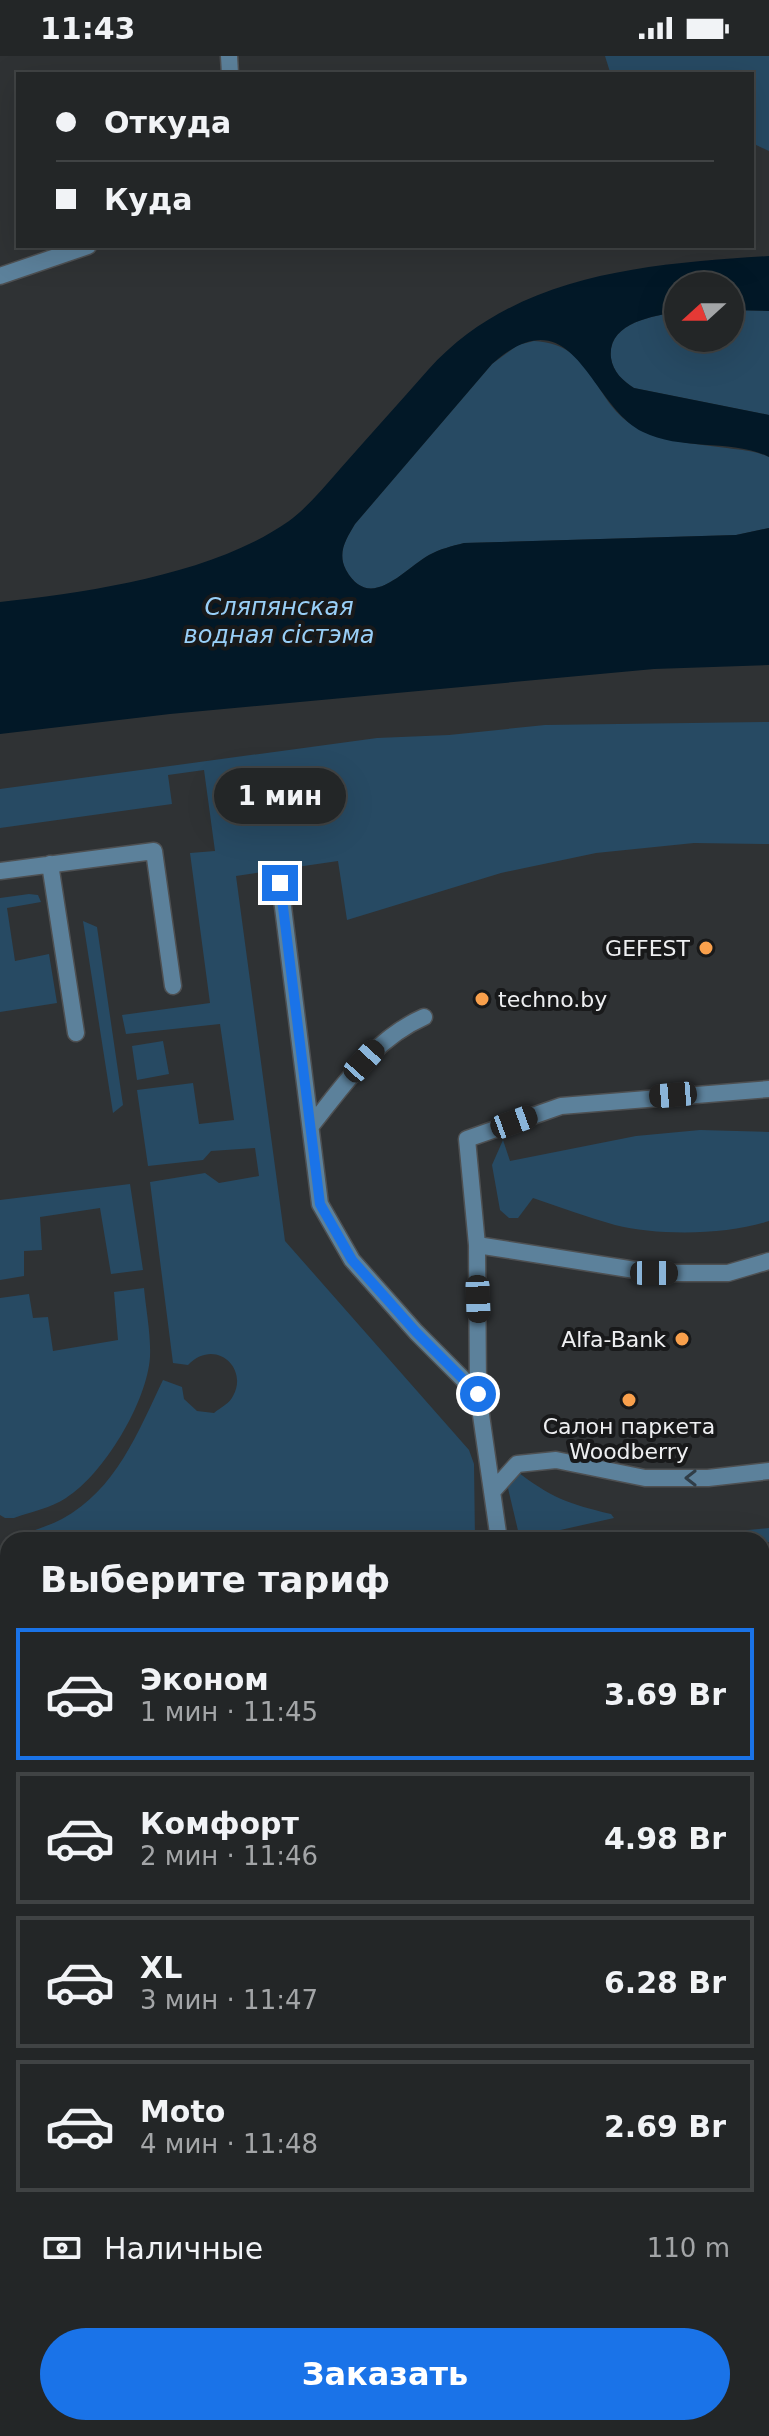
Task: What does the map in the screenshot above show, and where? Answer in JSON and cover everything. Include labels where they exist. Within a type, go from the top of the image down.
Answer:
[{"type":"street","points":[[0,276],[82,248]]},
{"type":"street","points":[[0,871],[154,851],[173,986]]},
{"type":"street","points":[[50,864],[76,1033]]},
{"type":"street","points":[[280,883],[320,1204],[352,1260],[416,1332],[478,1394]]},
{"type":"street","points":[[311,1126],[377,1046],[402,1027],[424,1017]]},
{"type":"street","points":[[498,1532],[478,1394],[477,1245],[467,1139],[561,1106],[769,1089]]},
{"type":"street","points":[[477,1245],[654,1273],[728,1273],[769,1261]]},
{"type":"street","points":[[492,1492],[517,1464],[556,1460],[645,1478],[708,1478],[769,1471]]},
{"type":"shaded area","points":[[605,56],[769,56],[769,151],[754,144],[754,72],[610,72]]},
{"type":"shaded area","points":[[744,310],[769,311],[769,415],[634,388],[622,379],[611,358],[616,337],[633,323],[664,315],[664,352],[744,352]]},
{"type":"shaded area","points":[[534,341],[554,344],[569,352],[591,375],[619,415],[644,431],[679,441],[769,457],[769,528],[736,535],[464,543],[429,555],[387,584],[376,588],[366,588],[355,582],[342,558],[355,524],[492,364],[518,345]]},
{"type":"shaded area","points":[[769,722],[769,844],[694,843],[596,853],[501,873],[347,920],[338,861],[236,876],[285,1241],[469,1450],[474,1464],[475,1532],[30,1532],[62,1519],[97,1492],[123,1458],[163,1380],[182,1387],[184,1399],[197,1411],[214,1413],[230,1401],[237,1385],[237,1375],[227,1360],[209,1354],[198,1357],[188,1365],[173,1363],[150,1182],[205,1173],[219,1183],[259,1176],[255,1148],[211,1151],[203,1160],[148,1166],[137,1090],[193,1083],[199,1124],[234,1120],[220,1024],[126,1034],[122,1015],[210,1003],[190,853],[215,851],[204,770],[168,775],[172,804],[0,828],[0,789],[377,738],[449,735],[545,725]]},
{"type":"shaded area","points":[[38,895],[41,902],[7,908],[15,961],[49,954],[57,1003],[0,1012],[0,898]]},
{"type":"shaded area","points":[[83,921],[97,927],[123,1105],[113,1113]]},
{"type":"shaded area","points":[[163,1041],[169,1074],[137,1080],[132,1046]]},
{"type":"shaded area","points":[[700,1130],[769,1132],[769,1221],[734,1229],[672,1232],[615,1225],[533,1198],[518,1218],[509,1218],[500,1210],[492,1165],[503,1140],[510,1161],[636,1136]]},
{"type":"shaded area","points":[[130,1184],[143,1270],[111,1274],[100,1208],[40,1217],[42,1250],[24,1251],[24,1276],[0,1280],[0,1200]]},
{"type":"shaded area","points":[[144,1288],[150,1357],[141,1395],[121,1435],[95,1472],[66,1498],[14,1518],[0,1515],[0,1298],[29,1294],[33,1318],[48,1317],[53,1351],[118,1340],[114,1292]]},
{"type":"shaded area","points":[[515,1470],[560,1498],[611,1514],[614,1518],[551,1532],[518,1532],[507,1484]]},
{"type":"shaded area","points":[[769,1528],[769,1532],[726,1532]]},
{"type":"water","name":"Сляпянская водная сістэма","points":[[769,256],[769,311],[744,310],[744,272],[664,272],[664,315],[633,323],[616,337],[611,358],[614,368],[634,388],[769,415],[769,457],[740,448],[674,441],[643,432],[624,418],[578,360],[562,346],[543,340],[520,345],[492,364],[355,524],[346,541],[343,564],[355,582],[366,588],[376,588],[387,584],[429,555],[464,543],[736,535],[769,528],[769,665],[654,669],[170,714],[0,734],[0,602],[73,593],[150,578],[225,555],[259,539],[289,521],[309,503],[428,370],[463,338],[501,312],[542,293],[586,280],[677,264]]},
{"type":"place","name":"GEFEST","points":[[706,948]]},
{"type":"place","name":"techno.by","points":[[482,999]]},
{"type":"place","name":"Alfa-Bank","points":[[682,1339]]},
{"type":"place","name":"Салон паркета Woodberry","points":[[629,1400]]},
{"type":"route","points":[[280,883],[320,1204],[352,1260],[416,1332],[478,1394]]}]
